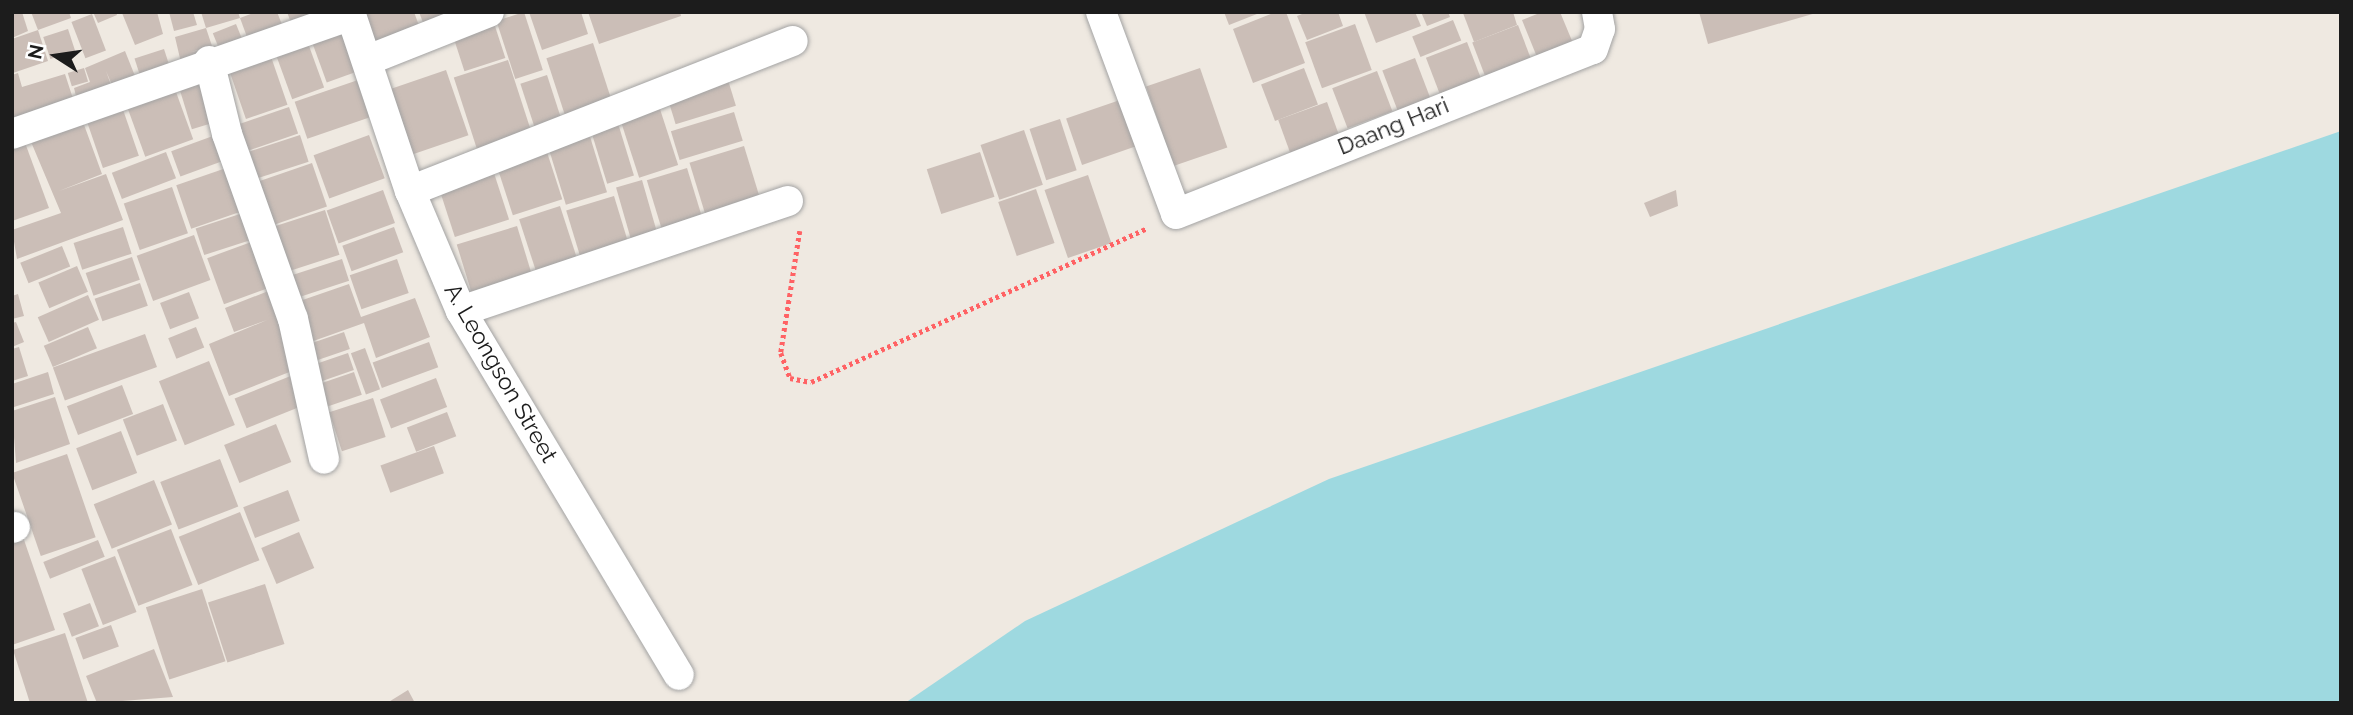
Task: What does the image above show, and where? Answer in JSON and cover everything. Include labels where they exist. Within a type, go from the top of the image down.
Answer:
[{"type":"street","points":[[368,60],[489,12]]},
{"type":"street","points":[[1101,12],[1176,214]]},
{"type":"street","points":[[12,134],[209,61],[350,14]]},
{"type":"street","name":"A. Leongson Street","points":[[350,14],[411,191],[461,311],[679,675]]},
{"type":"street","name":"Daang Hari","points":[[1176,214],[1593,49],[1598,21]]},
{"type":"street","points":[[411,191],[793,41]]},
{"type":"street","points":[[209,61],[227,134],[293,319],[324,458]]},
{"type":"street","points":[[461,311],[788,201]]},
{"type":"path","points":[[788,201],[802,215],[781,354],[790,378],[811,382],[1176,214]]},
{"type":"water","points":[[2341,131],[2341,703],[905,703],[1025,621],[1329,479]]},
{"type":"building","points":[[12,12],[22,12],[28,31],[12,38]]},
{"type":"building","points":[[31,12],[69,12],[71,18],[38,30]]},
{"type":"building","points":[[93,12],[116,12],[117,15],[98,23]]},
{"type":"building","points":[[157,12],[163,34],[135,45],[122,13]]},
{"type":"building","points":[[169,12],[193,12],[197,25],[174,31]]},
{"type":"building","points":[[201,12],[238,12],[240,18],[206,28]]},
{"type":"building","points":[[256,12],[277,12],[285,32],[250,45],[240,18]]},
{"type":"building","points":[[287,12],[330,12],[293,28]]},
{"type":"building","points":[[354,12],[414,12],[421,31],[369,51]]},
{"type":"building","points":[[419,12],[468,12],[425,28]]},
{"type":"building","points":[[524,12],[543,70],[515,79],[496,21]]},
{"type":"building","points":[[529,12],[581,12],[588,34],[542,50]]},
{"type":"building","points":[[588,12],[680,12],[681,16],[599,44]]},
{"type":"building","points":[[1224,12],[1262,12],[1229,25]]},
{"type":"building","points":[[1276,12],[1286,12],[1305,63],[1253,83],[1233,29]]},
{"type":"building","points":[[1307,12],[1338,12],[1343,26],[1307,40],[1297,16]]},
{"type":"building","points":[[1364,12],[1415,12],[1421,26],[1376,43]]},
{"type":"building","points":[[1421,12],[1448,12],[1450,17],[1427,26]]},
{"type":"building","points":[[1513,12],[1517,25],[1474,42],[1463,13]]},
{"type":"building","points":[[1542,12],[1560,12],[1575,48],[1539,62],[1522,20]]},
{"type":"building","points":[[1699,12],[1816,12],[1816,13],[1708,44]]},
{"type":"building","points":[[92,14],[106,50],[85,58],[71,22]]},
{"type":"building","points":[[493,20],[505,58],[464,71],[452,33]]},
{"type":"building","points":[[1453,20],[1461,40],[1420,57],[1412,36]]},
{"type":"building","points":[[236,24],[245,46],[222,56],[213,33]]},
{"type":"building","points":[[1355,24],[1372,70],[1322,88],[1305,42]]},
{"type":"building","points":[[1518,25],[1532,61],[1486,79],[1472,43]]},
{"type":"building","points":[[348,27],[363,69],[327,83],[311,40]]},
{"type":"building","points":[[206,28],[212,46],[191,52],[206,49],[182,67],[175,37]]},
{"type":"building","points":[[68,29],[75,51],[50,59],[43,37]]},
{"type":"building","points":[[38,30],[48,61],[13,73],[12,39]]},
{"type":"building","points":[[305,35],[324,88],[292,99],[273,47]]},
{"type":"building","points":[[1467,42],[1481,78],[1440,94],[1426,58]]},
{"type":"building","points":[[593,43],[612,103],[566,118],[546,58]]},
{"type":"building","points":[[268,48],[288,105],[246,119],[226,62]]},
{"type":"building","points":[[164,49],[172,73],[142,82],[135,59]]},
{"type":"building","points":[[125,51],[137,81],[114,90],[106,71],[115,96],[78,104],[74,88],[90,82],[85,68]]},
{"type":"building","points":[[1415,58],[1432,102],[1399,114],[1382,71]]},
{"type":"building","points":[[508,60],[531,132],[477,150],[454,78]]},
{"type":"building","points":[[84,68],[88,81],[72,86],[68,73]]},
{"type":"building","points":[[1200,68],[1227,147],[1173,166],[1146,87]]},
{"type":"building","points":[[1304,68],[1318,104],[1275,121],[1261,84]]},
{"type":"building","points":[[446,70],[468,135],[411,155],[388,90]]},
{"type":"building","points":[[1377,71],[1392,111],[1348,128],[1332,88]]},
{"type":"building","points":[[18,73],[22,87],[65,74],[76,108],[12,128],[12,75]]},
{"type":"building","points":[[205,73],[220,121],[192,129],[177,81]]},
{"type":"building","points":[[547,75],[562,120],[535,128],[520,84]]},
{"type":"building","points":[[358,80],[371,117],[307,139],[295,102]]},
{"type":"building","points":[[728,80],[736,106],[676,124],[668,98]]},
{"type":"building","points":[[172,81],[193,139],[145,157],[124,98]]},
{"type":"building","points":[[119,98],[139,156],[103,168],[83,110]]},
{"type":"building","points":[[1120,100],[1136,146],[1082,165],[1066,119]]},
{"type":"building","points":[[1327,102],[1343,145],[1294,163],[1278,120]]},
{"type":"building","points":[[659,106],[678,165],[639,178],[620,119]]},
{"type":"building","points":[[289,107],[298,133],[236,155],[227,128]]},
{"type":"building","points":[[79,111],[102,174],[59,191],[106,174],[123,220],[17,259],[12,230],[61,213],[26,130]]},
{"type":"building","points":[[734,112],[743,141],[680,160],[671,131]]},
{"type":"building","points":[[1060,119],[1077,170],[1046,180],[1030,129]]},
{"type":"building","points":[[617,120],[634,175],[607,184],[590,128]]},
{"type":"building","points":[[588,130],[607,192],[566,205],[547,143]]},
{"type":"building","points":[[1024,130],[1043,185],[999,200],[981,145]]},
{"type":"building","points":[[221,133],[230,158],[180,176],[171,151]]},
{"type":"building","points":[[300,135],[309,162],[258,178],[250,151]]},
{"type":"building","points":[[369,135],[385,178],[329,198],[314,155]]},
{"type":"building","points":[[24,140],[49,208],[12,221],[12,144]]},
{"type":"building","points":[[545,146],[562,199],[513,215],[496,162]]},
{"type":"building","points":[[744,146],[763,209],[709,226],[689,163]]},
{"type":"building","points":[[166,152],[176,178],[122,199],[112,173]]},
{"type":"building","points":[[980,152],[995,197],[941,214],[927,169]]},
{"type":"building","points":[[312,163],[327,206],[265,228],[250,184]]},
{"type":"building","points":[[232,166],[247,209],[191,229],[176,185]]},
{"type":"building","points":[[687,168],[703,221],[663,233],[647,180]]},
{"type":"building","points":[[493,170],[509,219],[455,237],[439,188]]},
{"type":"building","points":[[1088,175],[1111,243],[1068,258],[1045,190]]},
{"type":"building","points":[[642,180],[659,238],[633,245],[616,187]]},
{"type":"building","points":[[172,187],[188,233],[140,250],[124,204]]},
{"type":"building","points":[[1036,189],[1055,243],[1017,256],[998,202]]},
{"type":"building","points":[[383,190],[395,223],[339,243],[327,211]]},
{"type":"building","points":[[1676,190],[1678,206],[1650,217],[1644,203]]},
{"type":"building","points":[[614,196],[628,242],[580,257],[566,211]]},
{"type":"building","points":[[560,206],[579,263],[538,276],[519,219]]},
{"type":"building","points":[[325,210],[340,255],[279,274],[264,230]]},
{"type":"building","points":[[246,212],[255,239],[204,255],[196,228]]},
{"type":"building","points":[[517,226],[532,277],[472,295],[457,244]]},
{"type":"building","points":[[123,227],[132,254],[82,270],[74,243]]},
{"type":"building","points":[[394,227],[403,252],[352,271],[342,246]]},
{"type":"building","points":[[194,235],[210,280],[153,301],[137,256]]},
{"type":"building","points":[[257,240],[274,286],[224,304],[207,258]]},
{"type":"building","points":[[62,246],[70,266],[29,283],[20,263]]},
{"type":"building","points":[[132,257],[140,280],[93,296],[86,273]]},
{"type":"building","points":[[342,259],[349,281],[291,300],[284,278]]},
{"type":"building","points":[[397,259],[409,293],[361,309],[350,275]]},
{"type":"building","points":[[77,266],[88,292],[49,308],[38,282]]},
{"type":"building","points":[[140,283],[148,306],[102,321],[95,299]]},
{"type":"building","points":[[349,284],[361,317],[415,298],[430,337],[376,358],[364,323],[305,344],[291,304]]},
{"type":"building","points":[[276,288],[297,369],[229,396],[209,344],[267,320],[234,332],[225,308]]},
{"type":"building","points":[[189,292],[199,318],[170,329],[160,303]]},
{"type":"building","points":[[18,294],[24,316],[12,319],[12,296]]},
{"type":"building","points":[[88,295],[99,320],[49,342],[38,317]]},
{"type":"building","points":[[16,322],[24,342],[12,347],[12,323]]},
{"type":"building","points":[[88,327],[97,348],[53,367],[44,346]]},
{"type":"building","points":[[196,327],[204,347],[176,359],[168,338]]},
{"type":"building","points":[[344,332],[350,349],[312,362],[306,345]]},
{"type":"building","points":[[145,334],[157,367],[65,400],[53,368]]},
{"type":"building","points":[[429,342],[438,367],[382,388],[373,363]]},
{"type":"building","points":[[19,347],[28,376],[12,381],[12,349]]},
{"type":"building","points":[[365,348],[380,389],[366,394],[351,353]]},
{"type":"building","points":[[348,353],[354,370],[318,382],[312,365]]},
{"type":"building","points":[[209,361],[235,425],[185,445],[159,381]]},
{"type":"building","points":[[48,372],[54,394],[14,407],[12,384]]},
{"type":"building","points":[[354,372],[362,395],[327,407],[319,384]]},
{"type":"building","points":[[293,375],[305,405],[247,428],[235,399]]},
{"type":"building","points":[[436,378],[447,407],[391,428],[380,400]]},
{"type":"building","points":[[122,385],[133,414],[78,435],[67,406]]},
{"type":"building","points":[[55,397],[70,444],[16,463],[12,411]]},
{"type":"building","points":[[373,398],[386,437],[342,451],[329,412]]},
{"type":"building","points":[[163,404],[177,440],[137,456],[123,419]]},
{"type":"building","points":[[447,412],[456,436],[416,452],[407,427]]},
{"type":"building","points":[[276,424],[291,462],[239,483],[224,445]]},
{"type":"building","points":[[121,431],[137,473],[92,490],[76,448]]},
{"type":"building","points":[[434,446],[444,473],[390,493],[380,465]]},
{"type":"building","points":[[67,454],[96,537],[41,556],[12,473]]},
{"type":"building","points":[[220,459],[238,507],[179,530],[160,482]]},
{"type":"building","points":[[154,480],[172,525],[112,549],[94,504]]},
{"type":"building","points":[[288,490],[300,521],[255,538],[243,507]]},
{"type":"building","points":[[240,512],[259,560],[198,585],[179,537]]},
{"type":"building","points":[[171,529],[193,585],[138,606],[117,550]]},
{"type":"building","points":[[299,532],[314,568],[276,584],[261,548]]},
{"type":"building","points":[[23,537],[55,630],[12,645],[12,541]]},
{"type":"building","points":[[98,540],[105,557],[50,579],[43,562]]},
{"type":"building","points":[[115,556],[137,612],[103,625],[81,569]]},
{"type":"building","points":[[265,584],[284,644],[227,662],[208,603]]},
{"type":"building","points":[[202,589],[225,661],[169,680],[146,607]]},
{"type":"building","points":[[90,603],[99,626],[72,637],[63,613]]},
{"type":"building","points":[[111,625],[119,647],[83,660],[75,638]]},
{"type":"building","points":[[65,633],[88,703],[30,703],[13,650]]},
{"type":"building","points":[[154,649],[173,697],[97,703],[86,676]]},
{"type":"building","points":[[408,690],[415,703],[387,703]]}]
